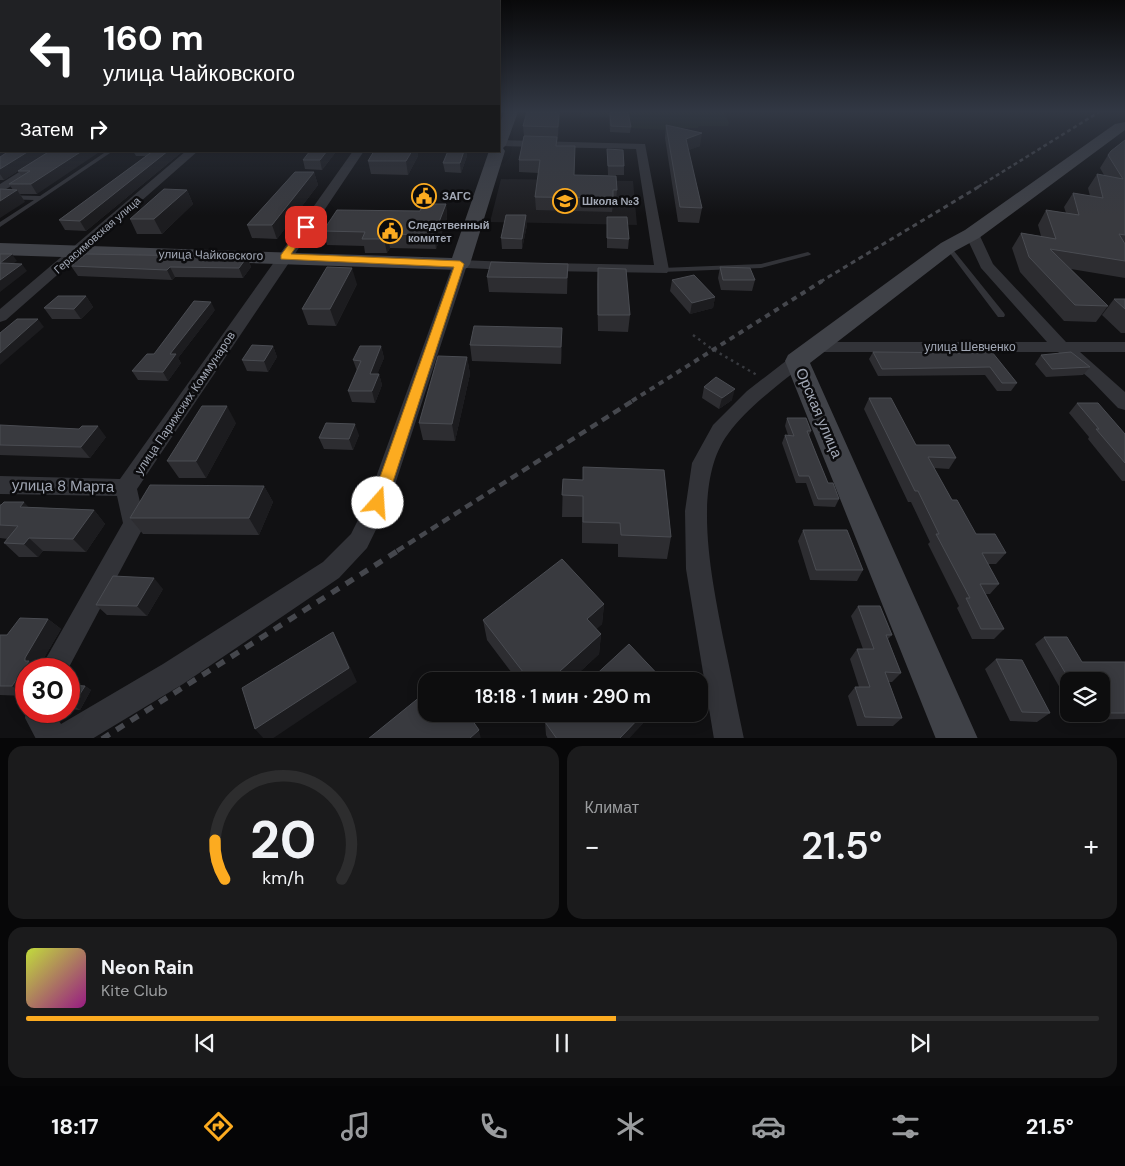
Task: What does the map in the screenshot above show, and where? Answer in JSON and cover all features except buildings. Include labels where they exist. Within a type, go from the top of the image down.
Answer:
[{"type":"street","points":[[641,146],[662,270]]},
{"type":"street","points":[[806,354],[948,247],[972,234],[1097,146]]},
{"type":"street","points":[[0,189],[60,152]]},
{"type":"street","name":"Герасимовская улица","points":[[0,317],[78,252],[192,152]]},
{"type":"street","name":"улица Парижских Коммунаров","points":[[59,658],[134,524],[126,488],[358,152]]},
{"type":"street","points":[[64,738],[173,674],[331,570],[359,541],[378,503],[460,264],[496,152]]},
{"type":"street","points":[[972,234],[986,265],[1061,346],[1095,374],[1125,403]]},
{"type":"street","name":"улица Чайковского","points":[[0,250],[284,257],[662,270]]},
{"type":"street","name":"улица Шевченко","points":[[806,354],[1061,346],[1125,347]]},
{"type":"street","name":"Орская улица","points":[[729,738],[698,569],[696,511],[702,463],[720,430],[753,396],[806,354],[957,738]]},
{"type":"street","name":"улица 8 Марта","points":[[0,485],[126,488]]},
{"type":"street","points":[[43,723],[54,738]]},
{"type":"lane","points":[[0,225],[110,152]]},
{"type":"lane","points":[[0,197],[41,198]]},
{"type":"lane","points":[[948,247],[1001,314]]},
{"type":"lane","points":[[662,270],[761,266],[808,254]]},
{"type":"path","points":[[693,335],[712,350],[770,383]]},
{"type":"shaded area","name":"Школа №3","points":[[501,179],[633,181],[637,225],[490,222]]},
{"type":"railway","points":[[978,187],[1043,146]]},
{"type":"railway","points":[[820,282],[980,186]]},
{"type":"railway","points":[[632,401],[822,281]]},
{"type":"railway","points":[[397,551],[634,400]]},
{"type":"railway","points":[[104,738],[399,550]]},
{"type":"place","name":"ЗАГС","points":[[424,196]]},
{"type":"place","name":"Школа №3","points":[[565,201]]},
{"type":"place","name":"Следственный комитет","points":[[390,231]]},
{"type":"route","points":[[306,227],[284,257],[460,264],[378,503]]}]
